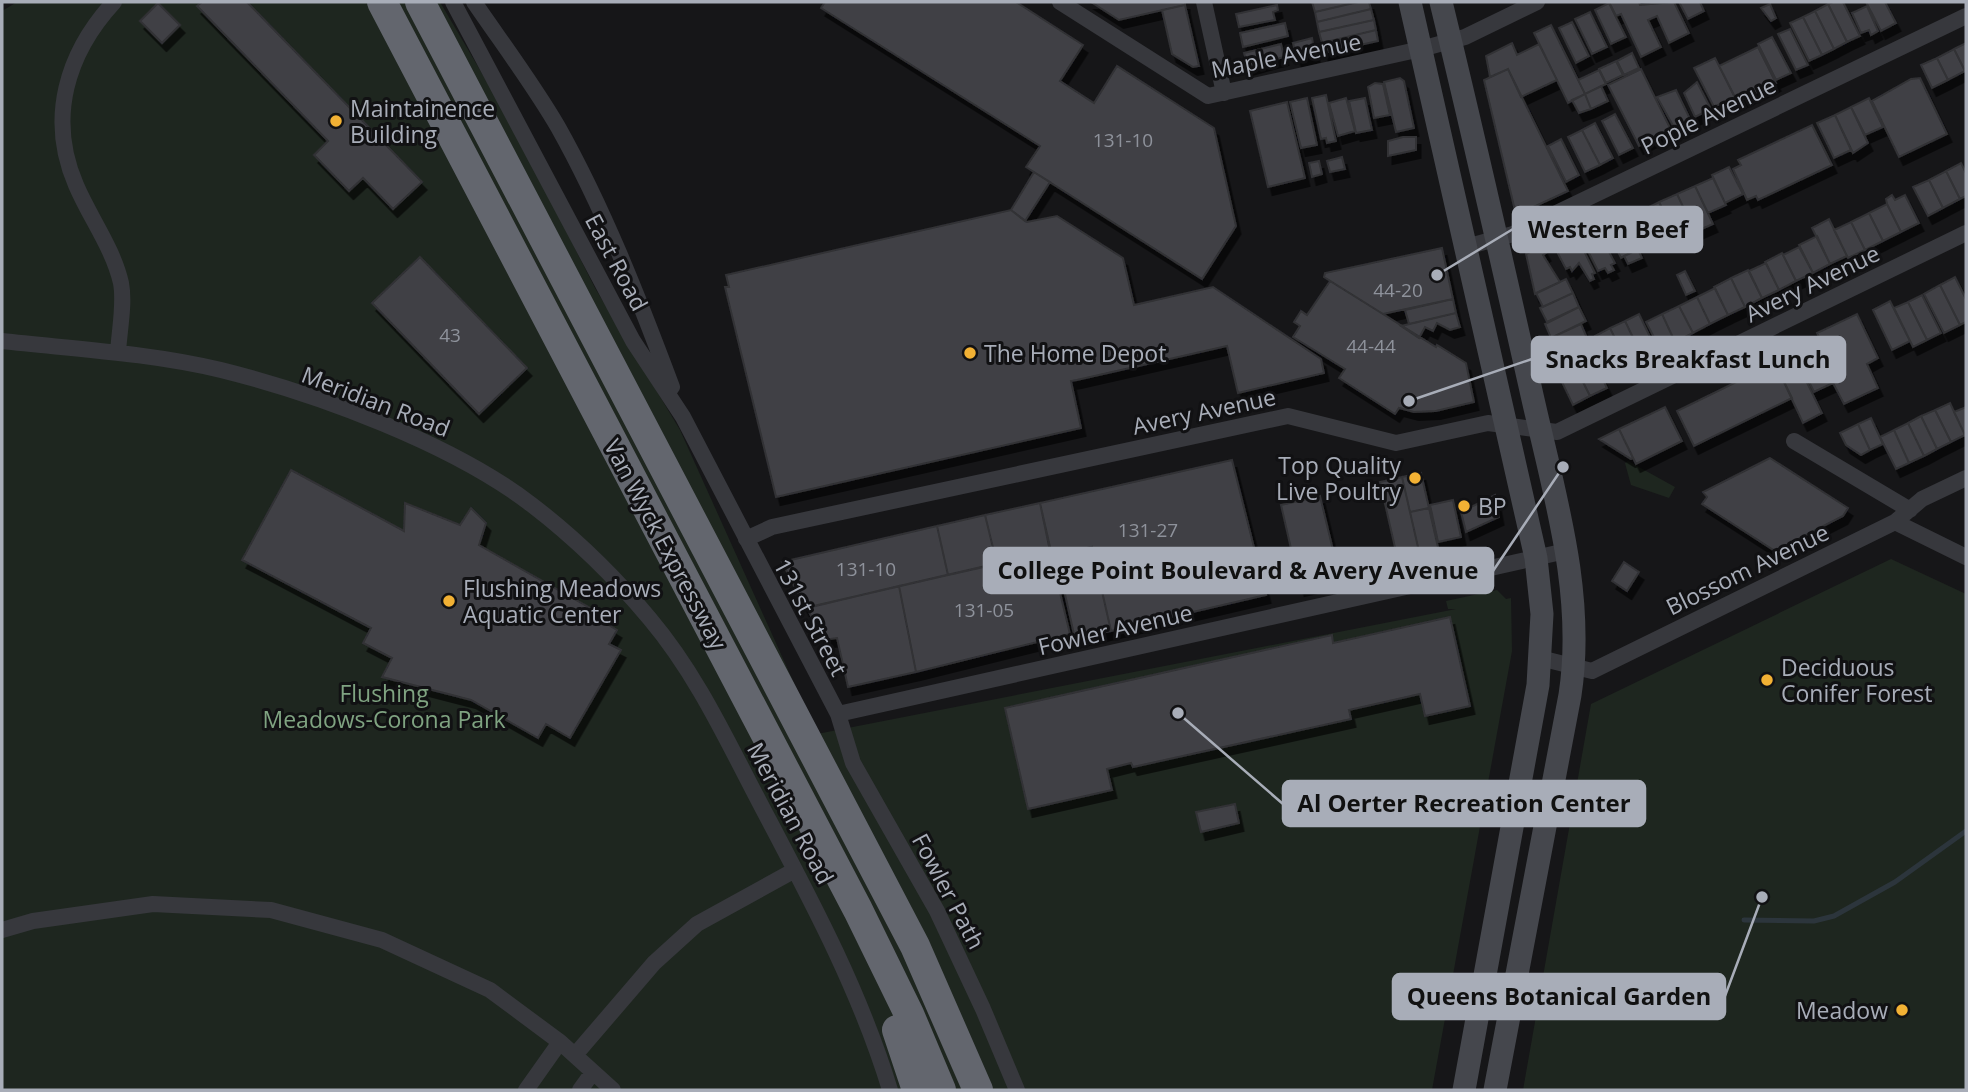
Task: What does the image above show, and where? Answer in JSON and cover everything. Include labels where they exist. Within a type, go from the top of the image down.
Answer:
[{"type":"highway","name":"Van Wyck Expressway","points":[[382,2],[858,910],[909,1014],[941,1090]]},
{"type":"highway","name":"Van Wyck Expressway","points":[[420,2],[915,946],[978,1090]]},
{"type":"highway","points":[[858,910],[917,1090]]},
{"type":"main road","points":[[1410,2],[1536,558],[1542,614],[1540,658],[1464,1090]]},
{"type":"main road","points":[[1441,2],[1540,430],[1566,551],[1576,617],[1574,666],[1495,1090]]},
{"type":"street","points":[[114,2],[92,26],[77,53],[66,87],[62,118],[65,152],[76,184],[108,248],[121,285],[118,353]]},
{"type":"street","name":"East Road","points":[[453,2],[634,341],[683,417],[746,539]]},
{"type":"street","points":[[474,2],[557,125],[622,261],[683,417]]},
{"type":"street","name":"Maple Avenue","points":[[1060,2],[1208,96],[1450,41],[1537,2]]},
{"type":"street","points":[[1204,2],[1224,93]]},
{"type":"street","name":"Pople Avenue","points":[[1466,247],[1513,234],[1966,16]]},
{"type":"street","name":"Avery Avenue","points":[[746,539],[772,527],[1288,416],[1396,443],[1488,423],[1557,432],[1966,233]]},
{"type":"street","name":"Meridian Road","points":[[2,341],[118,353],[220,370],[320,400],[418,438],[531,503],[608,571],[665,638],[703,693],[841,964],[890,1090]]},
{"type":"street","points":[[1794,441],[1910,510]]},
{"type":"street","name":"Blossom Avenue","points":[[1540,658],[1592,671],[1895,522],[1922,499],[1966,478]]},
{"type":"street","points":[[1895,522],[1966,557]]},
{"type":"street","name":"131st Street","points":[[746,539],[838,714]]},
{"type":"street","name":"Fowler Avenue","points":[[838,714],[1566,551]]},
{"type":"street","name":"Fowler Path","points":[[838,714],[853,763],[937,911],[1017,1090]]},
{"type":"street","points":[[575,1055],[647,971],[697,924],[795,870]]},
{"type":"street","points":[[2,930],[33,921],[153,904],[271,909],[382,940],[489,989],[560,1042],[613,1090]]},
{"type":"street","points":[[526,1090],[560,1042]]},
{"type":"street","points":[[580,1090],[593,1072]]},
{"type":"green space","name":"Flushing Meadows-Corona Park","points":[[17,2],[440,2],[513,126],[595,288],[680,430],[817,734],[1456,609],[1448,609],[1446,601],[1497,590],[1506,599],[1511,598],[1512,651],[1432,1090],[2,1090],[2,11]]},
{"type":"green space","points":[[1628,461],[1675,487],[1669,498],[1631,485],[1625,463]]},
{"type":"green space","points":[[1891,559],[1966,594],[1966,1090],[1523,1090],[1591,704]]},
{"type":"building","name":"Maintainence Building","points":[[202,2],[247,2],[422,182],[393,209],[363,178],[349,191],[314,155],[328,141],[197,6]]},
{"type":"building","points":[[825,2],[1016,2],[1083,45],[1060,81],[1094,103],[1117,66],[1214,128],[1236,226],[1202,279],[1026,167],[1040,146],[821,8]]},
{"type":"building","points":[[1091,2],[1185,2],[1185,5],[1119,20]]},
{"type":"building","points":[[1312,2],[1358,2],[1315,12]]},
{"type":"building","points":[[1369,2],[1371,9],[1317,22],[1315,12]]},
{"type":"building","points":[[1609,2],[1639,2],[1640,5],[1674,2],[1689,33],[1669,43],[1657,16],[1648,20],[1661,47],[1641,57],[1621,14],[1616,16]]},
{"type":"building","points":[[1679,2],[1700,2],[1704,11],[1688,19]]},
{"type":"building","points":[[1843,2],[1860,36],[1847,42],[1828,4]]},
{"type":"building","points":[[1866,2],[1885,2],[1896,23],[1881,31]]},
{"type":"building","points":[[158,3],[180,25],[162,43],[140,21]]},
{"type":"building","points":[[1609,3],[1626,37],[1611,44],[1595,10]]},
{"type":"building","points":[[1770,4],[1776,18],[1771,21],[1761,8]]},
{"type":"building","points":[[1828,4],[1847,42],[1834,49],[1815,11]]},
{"type":"building","points":[[1185,5],[1199,66],[1193,67],[1172,54],[1162,10]]},
{"type":"building","points":[[1277,5],[1278,10],[1273,12],[1275,20],[1239,27],[1236,14]]},
{"type":"building","points":[[1867,6],[1878,31],[1871,35],[1869,30],[1861,33],[1852,13]]},
{"type":"building","points":[[1371,9],[1374,20],[1319,32],[1317,22]]},
{"type":"building","points":[[1815,11],[1834,49],[1822,55],[1803,17]]},
{"type":"building","points":[[1590,12],[1607,47],[1592,54],[1575,19]]},
{"type":"building","points":[[1803,17],[1822,55],[1809,61],[1790,23]]},
{"type":"building","points":[[1374,20],[1376,30],[1322,43],[1319,32]]},
{"type":"building","points":[[1572,22],[1589,56],[1576,63],[1559,28]]},
{"type":"building","points":[[1285,23],[1288,36],[1243,47],[1240,33]]},
{"type":"building","points":[[1551,25],[1585,94],[1568,103],[1534,33]]},
{"type":"building","points":[[1790,29],[1808,65],[1796,70],[1778,34]]},
{"type":"building","points":[[1376,30],[1378,41],[1324,53],[1322,43]]},
{"type":"building","points":[[1772,37],[1791,73],[1776,80],[1758,44]]},
{"type":"building","points":[[1312,38],[1315,54],[1297,59],[1293,43]]},
{"type":"building","points":[[1512,43],[1517,55],[1539,44],[1557,80],[1521,97],[1508,69],[1490,77],[1486,56]]},
{"type":"building","points":[[1966,43],[1966,71],[1965,71],[1954,49]]},
{"type":"building","points":[[1281,44],[1284,57],[1248,67],[1244,53]]},
{"type":"building","points":[[1758,47],[1776,83],[1737,102],[1719,66]]},
{"type":"building","points":[[1954,49],[1965,71],[1948,80],[1937,58]]},
{"type":"building","points":[[1632,53],[1639,68],[1624,75],[1617,61]]},
{"type":"building","points":[[1715,58],[1735,97],[1714,107],[1694,68]]},
{"type":"building","points":[[1937,58],[1948,80],[1932,88],[1921,65]]},
{"type":"building","points":[[1616,61],[1623,75],[1606,83],[1599,69]]},
{"type":"building","points":[[1508,69],[1568,191],[1516,215],[1484,80]]},
{"type":"building","points":[[1641,69],[1671,130],[1639,146],[1608,85]]},
{"type":"building","points":[[1599,70],[1606,84],[1585,94],[1578,80]]},
{"type":"building","points":[[1400,78],[1404,81],[1414,128],[1396,132],[1384,82]]},
{"type":"building","points":[[1920,78],[1947,134],[1899,157],[1872,101],[1911,79]]},
{"type":"building","points":[[1697,82],[1711,109],[1695,117],[1684,93]]},
{"type":"building","points":[[1375,83],[1383,84],[1390,115],[1374,118],[1368,87]]},
{"type":"building","points":[[1601,86],[1608,101],[1591,109],[1585,94]]},
{"type":"building","points":[[1676,90],[1692,123],[1676,131],[1657,97]]},
{"type":"building","points":[[1585,94],[1591,109],[1579,113],[1572,100]]},
{"type":"building","points":[[1326,95],[1336,141],[1327,143],[1326,138],[1321,139],[1312,98]]},
{"type":"building","points":[[1307,98],[1317,145],[1301,148],[1290,102]]},
{"type":"building","points":[[1346,98],[1355,131],[1338,136],[1329,103]]},
{"type":"building","points":[[1365,98],[1372,130],[1356,133],[1349,101]]},
{"type":"building","points":[[1869,98],[1883,127],[1865,135],[1851,107]]},
{"type":"building","points":[[1287,102],[1305,178],[1268,187],[1250,111]]},
{"type":"building","points":[[1851,107],[1868,143],[1853,153],[1835,115]]},
{"type":"building","points":[[1615,114],[1633,148],[1619,155],[1602,121]]},
{"type":"building","points":[[1835,115],[1851,150],[1834,158],[1817,123]]},
{"type":"building","points":[[1595,123],[1613,158],[1600,165],[1582,130]]},
{"type":"building","points":[[1812,125],[1832,165],[1758,200],[1756,196],[1747,200],[1733,169],[1741,165],[1738,160]]},
{"type":"building","points":[[1582,130],[1600,165],[1585,172],[1568,137]]},
{"type":"building","points":[[1416,137],[1416,150],[1388,156],[1388,141]]},
{"type":"building","points":[[1561,139],[1579,175],[1566,182],[1548,146]]},
{"type":"building","points":[[1342,157],[1345,169],[1330,172],[1327,161]]},
{"type":"building","points":[[1319,161],[1322,174],[1312,177],[1309,163]]},
{"type":"building","points":[[1961,163],[1966,173],[1966,196],[1960,199],[1946,171]]},
{"type":"building","points":[[1729,167],[1743,194],[1725,203],[1712,175]]},
{"type":"building","points":[[1946,171],[1960,199],[1943,208],[1929,180]]},
{"type":"building","points":[[1034,172],[1050,182],[1025,221],[1011,210]]},
{"type":"building","points":[[1713,178],[1726,205],[1708,213],[1695,186]]},
{"type":"building","points":[[1929,180],[1943,208],[1928,216],[1913,187]]},
{"type":"building","points":[[1695,186],[1713,224],[1695,232],[1677,194]]},
{"type":"building","points":[[1677,194],[1695,232],[1678,240],[1659,202]]},
{"type":"building","points":[[1892,195],[1895,200],[1905,195],[1919,223],[1901,232],[1887,204],[1886,199]]},
{"type":"building","points":[[1659,202],[1673,230],[1655,238],[1641,211]]},
{"type":"building","points":[[1887,204],[1901,232],[1883,241],[1869,213]]},
{"type":"building","name":"The Home Depot","points":[[1011,210],[1027,222],[1057,216],[1123,258],[1134,305],[1213,287],[1321,359],[1324,373],[1238,393],[1227,346],[1071,381],[1081,428],[776,497],[725,287],[729,287],[726,275]]},
{"type":"building","points":[[1869,213],[1883,241],[1865,250],[1851,222]]},
{"type":"building","points":[[1623,219],[1638,249],[1621,258],[1606,227]]},
{"type":"building","points":[[1829,219],[1847,256],[1830,264],[1812,228]]},
{"type":"building","points":[[1851,222],[1865,250],[1848,258],[1834,230]]},
{"type":"building","points":[[1597,229],[1615,263],[1611,265],[1614,270],[1608,273],[1605,268],[1598,271],[1581,237]]},
{"type":"building","points":[[1575,233],[1595,273],[1592,274],[1594,279],[1590,281],[1579,263],[1572,271],[1570,267],[1566,269],[1553,244]]},
{"type":"building","points":[[1817,236],[1830,264],[1813,273],[1799,245]]},
{"type":"building","points":[[1542,246],[1546,253],[1543,255],[1560,282],[1535,294],[1526,254]]},
{"type":"building","points":[[1799,247],[1813,273],[1796,281],[1783,255]]},
{"type":"building","points":[[1442,248],[1453,299],[1383,314],[1324,277],[1325,273]]},
{"type":"building","points":[[1638,249],[1642,258],[1628,264],[1624,256]]},
{"type":"building","points":[[1782,253],[1796,281],[1779,290],[1765,262]]},
{"type":"building","points":[[420,257],[527,368],[479,414],[372,303]]},
{"type":"building","points":[[1766,263],[1779,290],[1762,298],[1749,271]]},
{"type":"building","points":[[1748,270],[1762,298],[1745,307],[1731,278]]},
{"type":"building","points":[[1685,271],[1695,291],[1686,295],[1677,275]]},
{"type":"building","points":[[1955,277],[1966,299],[1966,322],[1960,325],[1940,285]]},
{"type":"building","points":[[1731,278],[1745,307],[1728,315],[1714,287]]},
{"type":"building","points":[[1566,279],[1573,293],[1543,307],[1536,293]]},
{"type":"building","points":[[1330,281],[1466,363],[1474,402],[1436,411],[1414,412],[1399,408],[1395,414],[1339,378],[1345,369],[1293,337],[1300,326],[1294,322],[1301,311],[1307,315]]},
{"type":"building","points":[[1940,285],[1960,325],[1944,333],[1924,294]]},
{"type":"building","points":[[1715,288],[1728,315],[1710,324],[1697,297]]},
{"type":"building","points":[[1573,293],[1579,307],[1547,322],[1540,308]]},
{"type":"building","points":[[1922,295],[1941,333],[1927,340],[1908,302]]},
{"type":"building","points":[[1697,297],[1710,324],[1693,333],[1679,306]]},
{"type":"building","points":[[1453,299],[1456,313],[1409,324],[1405,310]]},
{"type":"building","points":[[1890,301],[1910,341],[1892,350],[1873,310]]},
{"type":"building","points":[[1908,302],[1927,340],[1913,347],[1894,308]]},
{"type":"building","points":[[1679,306],[1693,333],[1675,342],[1662,314]]},
{"type":"building","points":[[1579,307],[1586,321],[1551,338],[1545,324]]},
{"type":"building","points":[[1456,313],[1460,327],[1450,330],[1437,323],[1433,331],[1425,327],[1419,338],[1401,326]]},
{"type":"building","points":[[1639,314],[1653,343],[1639,350],[1625,321]]},
{"type":"building","points":[[1662,314],[1675,342],[1660,349],[1646,322]]},
{"type":"building","points":[[1857,314],[1878,358],[1867,364],[1878,388],[1844,404],[1832,381],[1839,378],[1817,333]]},
{"type":"building","points":[[1625,321],[1639,350],[1624,357],[1610,328]]},
{"type":"building","points":[[1581,324],[1587,338],[1553,354],[1546,340]]},
{"type":"building","points":[[1610,328],[1624,357],[1609,365],[1595,336]]},
{"type":"building","points":[[1813,342],[1833,383],[1814,392],[1794,351]]},
{"type":"building","points":[[1793,354],[1822,413],[1803,423],[1775,363]]},
{"type":"building","points":[[1593,359],[1607,388],[1590,396],[1576,368]]},
{"type":"building","points":[[1775,363],[1792,398],[1694,446],[1677,411]]},
{"type":"building","points":[[1576,368],[1590,396],[1573,405],[1559,376]]},
{"type":"building","points":[[1950,403],[1965,435],[1951,442],[1935,410]]},
{"type":"building","points":[[1665,407],[1682,441],[1636,464],[1619,429]]},
{"type":"building","points":[[1966,407],[1966,437],[1954,412]]},
{"type":"building","points":[[1935,410],[1951,442],[1937,449],[1921,416]]},
{"type":"building","points":[[1921,416],[1937,449],[1924,456],[1908,423]]},
{"type":"building","points":[[1871,418],[1883,444],[1870,450],[1858,424]]},
{"type":"building","points":[[1908,423],[1924,456],[1909,463],[1894,430]]},
{"type":"building","points":[[1858,424],[1870,450],[1861,455],[1846,445],[1840,433]]},
{"type":"building","points":[[1619,429],[1633,458],[1631,459],[1599,439]]},
{"type":"building","points":[[1894,430],[1909,463],[1896,469],[1880,437]]},
{"type":"building","points":[[1770,458],[1848,508],[1843,516],[1775,551],[1702,504],[1707,497],[1703,492]]},
{"type":"building","points":[[1232,460],[1266,595],[1111,631],[1092,547],[1052,556],[1040,503]]},
{"type":"building","name":"Flushing Meadows Aquatic Center","points":[[291,470],[404,531],[405,503],[460,525],[471,508],[486,523],[479,545],[606,617],[604,622],[617,630],[609,644],[621,650],[570,738],[546,724],[538,738],[471,700],[382,677],[392,658],[363,643],[371,628],[242,560]]},
{"type":"building","points":[[1421,473],[1429,508],[1410,512],[1402,477]]},
{"type":"building","points":[[1402,477],[1421,560],[1399,565],[1380,482]]},
{"type":"building","points":[[1495,495],[1499,517],[1466,532],[1461,512]]},
{"type":"building","points":[[1320,496],[1340,579],[1300,588],[1281,505]]},
{"type":"building","points":[[1453,500],[1461,537],[1438,542],[1430,505]]},
{"type":"building","points":[[1040,503],[1050,551],[997,564],[985,515]]},
{"type":"building","points":[[1429,508],[1440,556],[1421,560],[1410,512]]},
{"type":"building","points":[[985,515],[997,564],[948,575],[937,526]]},
{"type":"building","points":[[937,526],[948,575],[805,608],[782,562]]},
{"type":"building","points":[[1092,547],[1111,631],[1075,639],[1056,554]]},
{"type":"building","points":[[1050,551],[1070,634],[916,672],[899,586]]},
{"type":"building","points":[[1624,562],[1639,572],[1627,591],[1612,581]]},
{"type":"building","points":[[899,586],[916,672],[848,687],[837,638],[823,640],[807,608]]},
{"type":"building","points":[[1450,617],[1470,706],[1425,716],[1420,694],[1349,710],[1351,719],[1133,767],[1131,763],[1107,769],[1112,790],[1028,809],[1005,708],[1332,635],[1333,643]]},
{"type":"building","points":[[1235,804],[1239,823],[1201,832],[1196,812]]},
{"type":"waterway","points":[[1744,920],[1814,921],[1834,916],[1895,882],[1966,831]]},
{"type":"place","name":"Maintainence Building","points":[[336,121]]},
{"type":"place","name":"Western Beef","points":[[1437,275]]},
{"type":"place","name":"The Home Depot","points":[[970,353]]},
{"type":"place","name":"Snacks Breakfast Lunch","points":[[1409,401]]},
{"type":"place","name":"College Point Boulevard & Avery Avenue","points":[[1563,467]]},
{"type":"place","name":"Top Quality Live Poultry","points":[[1415,478]]},
{"type":"place","name":"BP","points":[[1464,506]]},
{"type":"place","name":"Flushing Meadows Aquatic Center","points":[[449,601]]},
{"type":"place","name":"Deciduous Conifer Forest","points":[[1767,680]]},
{"type":"place","name":"Al Oerter Recreation Center","points":[[1178,713]]},
{"type":"place","name":"Queens Botanical Garden","points":[[1762,897]]},
{"type":"place","name":"Meadow","points":[[1902,1010]]}]
